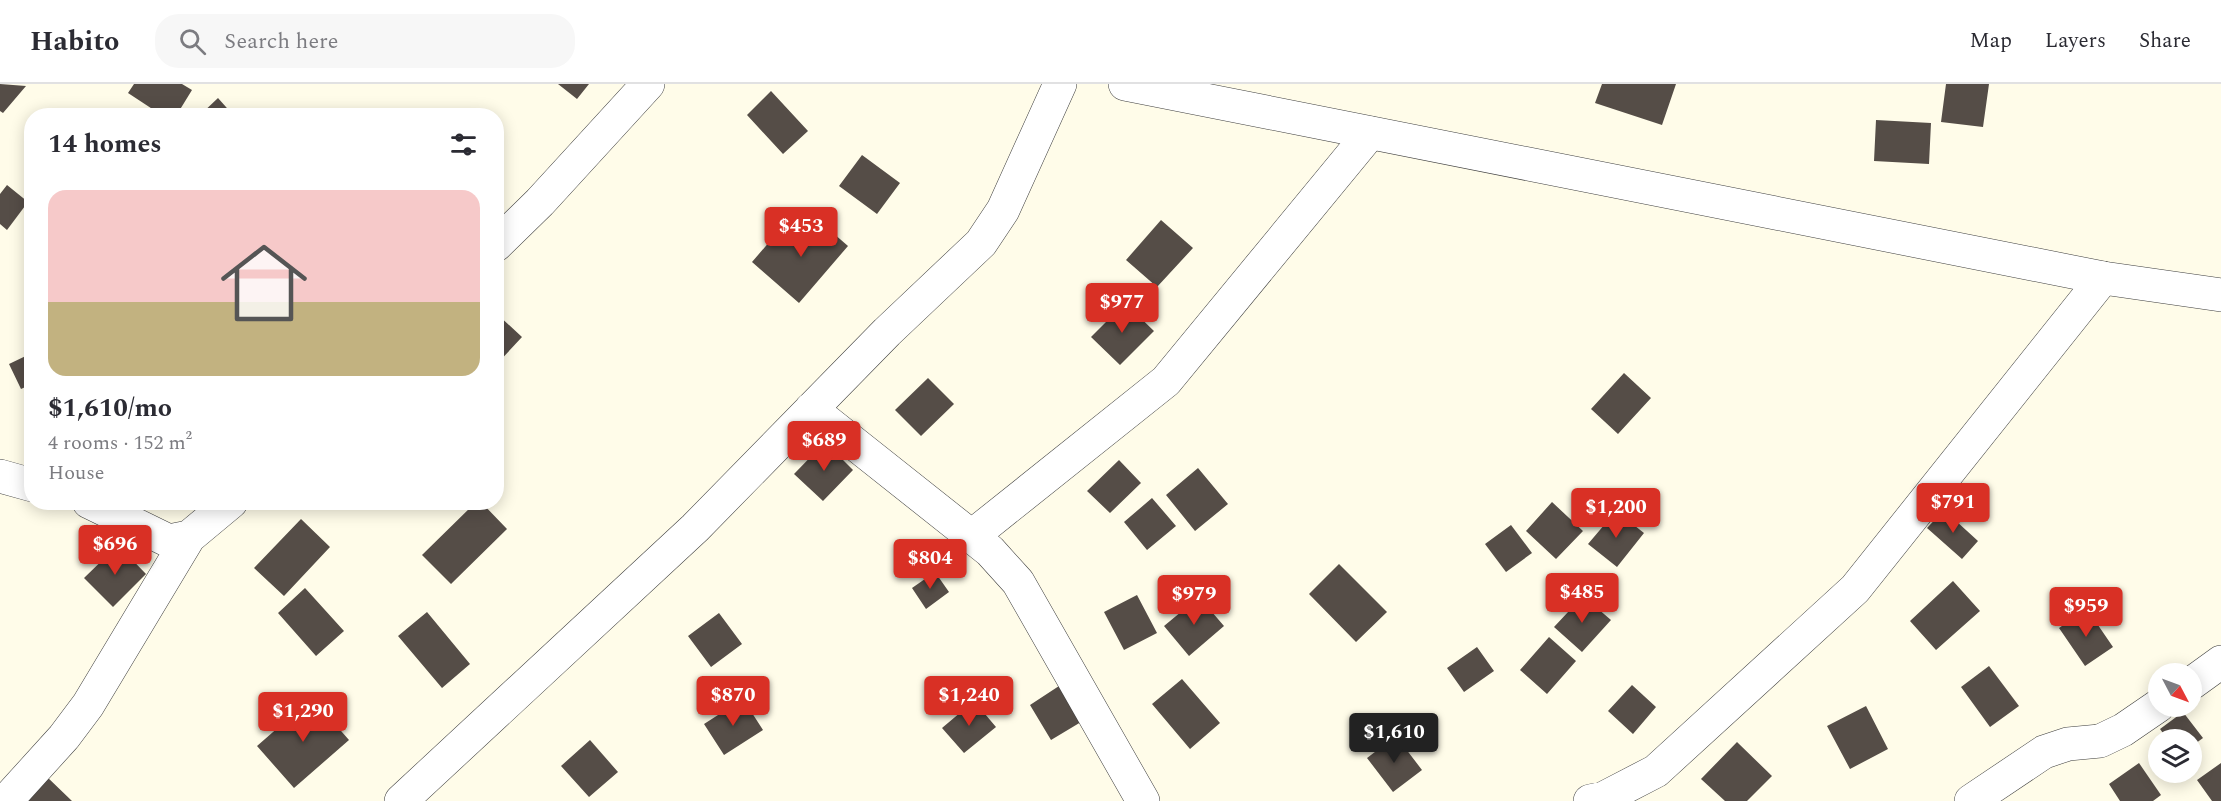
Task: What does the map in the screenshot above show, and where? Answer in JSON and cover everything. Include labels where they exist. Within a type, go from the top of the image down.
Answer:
[{"type":"street","points":[[504,237],[540,202],[648,84]]},
{"type":"street","points":[[401,801],[694,528],[886,332],[981,243],[1003,210],[1060,84]]},
{"type":"street","points":[[1125,84],[2103,278],[2221,295]]},
{"type":"street","points":[[972,536],[1166,381],[1370,133]]},
{"type":"street","points":[[1590,801],[1649,790],[1656,771],[1855,589],[2103,278]]},
{"type":"street","points":[[811,409],[990,551],[1018,582],[1143,801]]},
{"type":"street","points":[[0,476],[24,484]]},
{"type":"street","points":[[105,510],[169,541],[189,537]]},
{"type":"street","points":[[6,801],[64,737],[88,705],[189,537],[221,510]]},
{"type":"street","points":[[2202,676],[2221,662]]},
{"type":"street","points":[[1971,801],[2044,752],[2068,744],[2100,741],[2124,730],[2148,713]]},
{"type":"building","points":[[0,84],[26,86],[3,113],[0,111]]},
{"type":"building","points":[[134,84],[182,84],[192,90],[181,108],[151,108],[128,93]]},
{"type":"building","points":[[558,84],[589,84],[577,99]]},
{"type":"building","points":[[1602,84],[1676,84],[1662,125],[1595,103]]},
{"type":"building","points":[[1946,84],[1989,84],[1983,127],[1941,122]]},
{"type":"building","points":[[771,91],[808,131],[783,154],[747,115]]},
{"type":"building","points":[[218,98],[227,108],[207,108]]},
{"type":"building","points":[[1876,120],[1931,123],[1929,164],[1874,161]]},
{"type":"building","points":[[862,155],[900,183],[877,214],[839,186]]},
{"type":"building","points":[[7,185],[24,199],[24,207],[7,230],[0,224],[0,194]]},
{"type":"building","points":[[811,214],[848,246],[799,303],[752,262],[777,233],[788,242]]},
{"type":"building","points":[[1161,220],[1193,248],[1157,287],[1126,260]]},
{"type":"building","points":[[1125,303],[1154,331],[1120,365],[1091,337]]},
{"type":"building","points":[[504,320],[522,337],[504,356]]},
{"type":"building","points":[[24,357],[24,388],[21,389],[9,364]]},
{"type":"building","points":[[1624,373],[1651,398],[1618,434],[1591,409]]},
{"type":"building","points":[[928,378],[954,404],[921,436],[895,410]]},
{"type":"building","points":[[825,442],[853,470],[823,501],[794,474]]},
{"type":"building","points":[[1119,460],[1141,483],[1110,513],[1087,491]]},
{"type":"building","points":[[1198,468],[1228,504],[1195,531],[1166,495]]},
{"type":"building","points":[[1152,498],[1176,526],[1147,550],[1124,522]]},
{"type":"building","points":[[1552,502],[1583,531],[1556,559],[1526,531]]},
{"type":"building","points":[[468,510],[489,510],[507,529],[451,584],[422,555]]},
{"type":"building","points":[[1944,510],[1978,541],[1962,559],[1927,528]]},
{"type":"building","points":[[1616,511],[1644,533],[1617,567],[1588,544]]},
{"type":"building","points":[[301,519],[330,547],[284,596],[254,568]]},
{"type":"building","points":[[1511,525],[1532,553],[1506,572],[1485,544]]},
{"type":"building","points":[[118,545],[146,574],[113,607],[84,578]]},
{"type":"building","points":[[1339,564],[1387,612],[1356,642],[1309,594]]},
{"type":"building","points":[[935,572],[949,592],[926,609],[912,588]]},
{"type":"building","points":[[1953,581],[1980,611],[1936,650],[1910,621]]},
{"type":"building","points":[[305,588],[344,631],[316,656],[278,613]]},
{"type":"building","points":[[1137,595],[1157,633],[1124,650],[1104,612]]},
{"type":"building","points":[[1583,596],[1611,620],[1582,652],[1554,627]]},
{"type":"building","points":[[1199,597],[1224,626],[1189,656],[1164,626]]},
{"type":"building","points":[[2087,609],[2113,647],[2085,666],[2059,628]]},
{"type":"building","points":[[427,612],[470,664],[442,688],[398,636]]},
{"type":"building","points":[[719,613],[742,644],[711,667],[688,636]]},
{"type":"building","points":[[1549,637],[1576,661],[1547,694],[1520,670]]},
{"type":"building","points":[[1477,647],[1494,671],[1464,692],[1447,668]]},
{"type":"building","points":[[1989,666],[2019,706],[1990,727],[1961,687]]},
{"type":"building","points":[[1182,679],[1220,723],[1190,749],[1152,704]]},
{"type":"building","points":[[1632,685],[1656,707],[1633,734],[1608,711]]},
{"type":"building","points":[[1059,686],[1081,722],[1051,740],[1030,705]]},
{"type":"building","points":[[312,698],[349,740],[294,788],[257,746]]},
{"type":"building","points":[[743,699],[763,730],[724,755],[704,724]]},
{"type":"building","points":[[974,701],[996,727],[964,753],[942,728]]},
{"type":"building","points":[[1866,706],[1888,749],[1850,769],[1827,726]]},
{"type":"building","points":[[2176,717],[2187,717],[2196,729],[2160,729]]},
{"type":"building","points":[[1396,736],[1422,770],[1393,792],[1367,758]]},
{"type":"building","points":[[590,740],[618,772],[589,797],[561,766]]},
{"type":"building","points":[[1737,742],[1772,776],[1747,801],[1725,801],[1701,779]]},
{"type":"building","points":[[2139,763],[2148,776],[2148,783],[2153,783],[2161,795],[2153,801],[2120,801],[2109,784]]},
{"type":"building","points":[[2221,763],[2221,801],[2212,801],[2199,783],[2202,783],[2202,776]]},
{"type":"building","points":[[45,775],[72,801],[18,801]]}]
